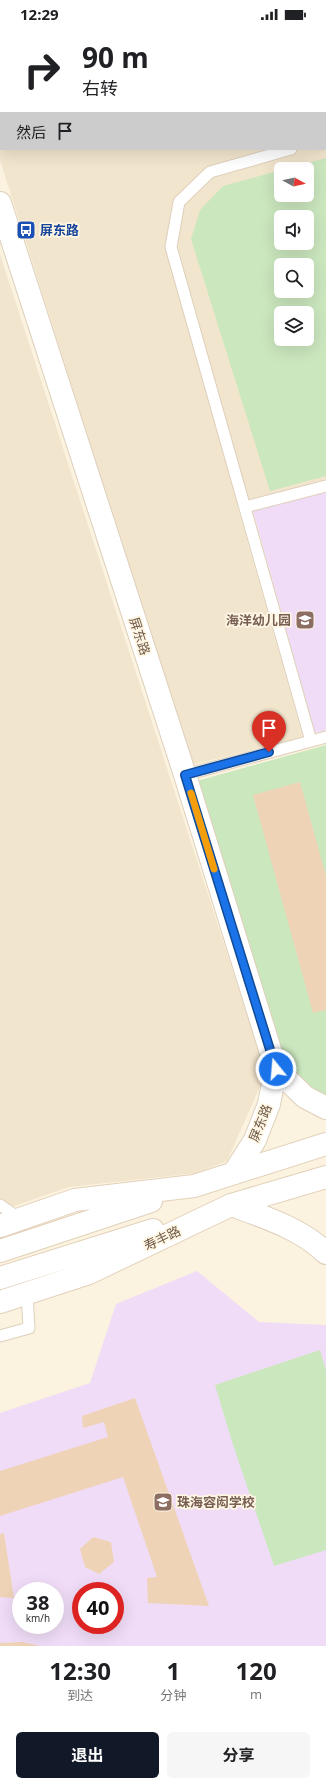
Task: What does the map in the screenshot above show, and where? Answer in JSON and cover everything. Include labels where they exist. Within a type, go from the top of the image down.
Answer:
[{"type":"street","name":"屏东路","points":[[0,203],[185,775],[276,1069],[269,1104],[254,1140],[234,1173]]},
{"type":"street","name":"屏东路","points":[[276,1069],[305,1097],[326,1108]]},
{"type":"street","points":[[0,1251],[194,1186],[326,1144]]},
{"type":"street","name":"寿丰路","points":[[0,1302],[89,1273],[231,1205],[326,1178]]},
{"type":"street","points":[[10,1222],[76,1200],[194,1186]]},
{"type":"street","points":[[0,1278],[231,1205],[298,1232],[326,1253]]},
{"type":"lane","points":[[287,150],[210,172],[179,202],[171,248],[312,741]]},
{"type":"lane","points":[[245,507],[326,486]]},
{"type":"lane","points":[[185,775],[326,737]]},
{"type":"lane","points":[[0,1205],[10,1222]]},
{"type":"lane","points":[[0,1336],[28,1328],[27,1293]]},
{"type":"shaded area","points":[[0,150],[326,150],[326,479],[237,505],[303,737],[192,765],[0,160]]},
{"type":"shaded area","points":[[0,254],[266,1073],[227,1161],[197,1173],[69,1187],[0,1211]]},
{"type":"shaded area","name":"海洋幼儿园","points":[[326,492],[326,730],[315,733],[253,511]]},
{"type":"shaded area","name":"珠海容闳学校","points":[[197,1271],[259,1322],[326,1325],[326,1646],[0,1646],[0,1413],[90,1383],[116,1304]]},
{"type":"green space","points":[[326,158],[326,476],[270,491],[191,239],[200,210],[223,186],[274,172],[274,202],[314,202],[314,162],[311,162]]},
{"type":"green space","points":[[326,745],[326,1097],[310,1089],[285,1063],[197,781]]},
{"type":"green space","points":[[320,1350],[326,1370],[326,1550],[274,1566],[233,1445],[215,1385]]},
{"type":"building","points":[[300,782],[326,876],[326,1010],[313,1013],[253,795]]},
{"type":"building","points":[[135,1398],[209,1606],[148,1603],[147,1578],[157,1577],[123,1477],[0,1516],[0,1471],[108,1437],[104,1422],[83,1428],[82,1416]]},
{"type":"building","points":[[4,1533],[12,1585],[12,1598],[0,1597],[0,1534]]},
{"type":"building","points":[[93,1537],[111,1542],[114,1562],[99,1574],[85,1567],[80,1549]]},
{"type":"building","points":[[22,1642],[40,1646],[0,1646],[0,1643]]},
{"type":"slow traffic","points":[[191,793],[214,869]]},
{"type":"place","name":"屏东路","points":[[26,230]]},
{"type":"place","name":"海洋幼儿园","points":[[305,620]]},
{"type":"place","name":"珠海容闳学校","points":[[163,1502]]},
{"type":"route","points":[[269,752],[185,775],[276,1069]]}]
